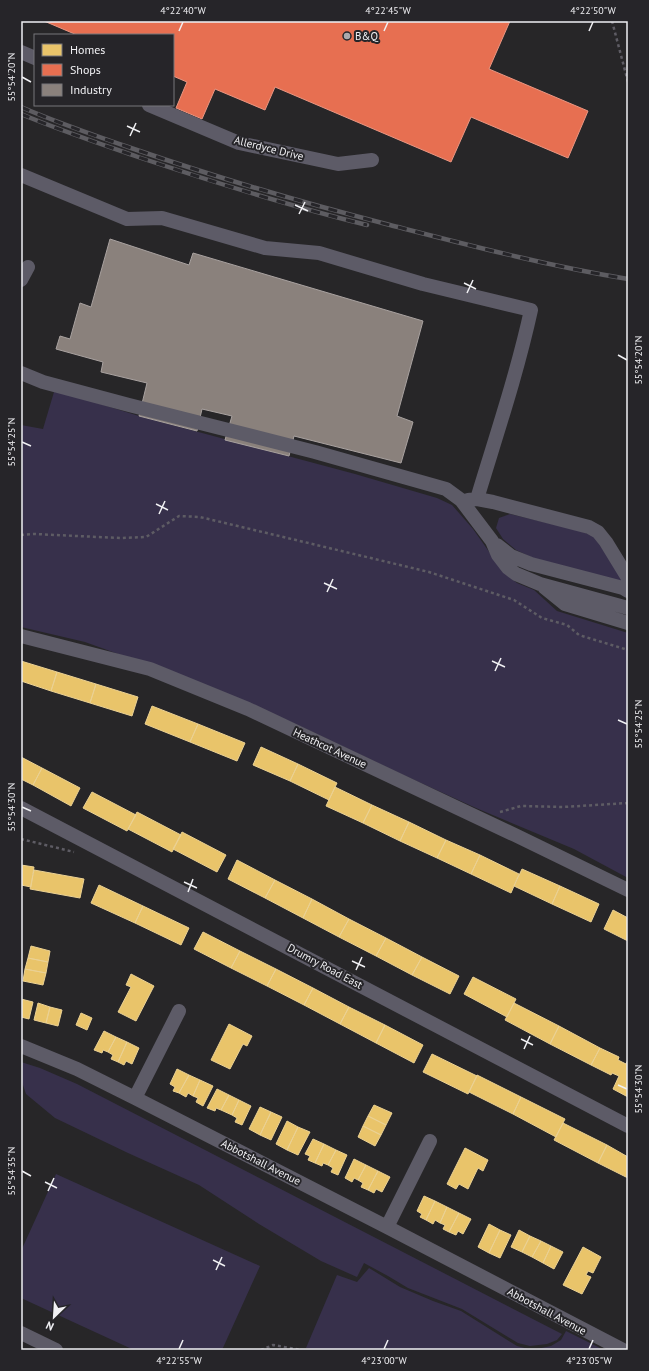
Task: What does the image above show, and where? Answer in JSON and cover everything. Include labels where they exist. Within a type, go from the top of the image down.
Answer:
[{"type":"street","points":[[21,52],[34,58]]},
{"type":"street","name":"Allerdyce Drive","points":[[151,106],[239,142],[338,164],[372,160]]},
{"type":"street","points":[[21,175],[127,219],[162,218],[265,248],[319,253],[423,284],[531,310],[525,338],[508,398],[477,499]]},
{"type":"street","points":[[21,280],[28,267]]},
{"type":"street","points":[[21,373],[43,382],[315,452],[446,489],[461,500],[492,541],[498,555],[508,568],[516,574],[540,584],[628,608]]},
{"type":"street","points":[[461,500],[477,499],[589,527],[598,532],[606,542],[628,578]]},
{"type":"street","points":[[492,541],[511,556],[531,564],[623,588],[628,591]]},
{"type":"street","points":[[540,584],[565,604],[628,623]]},
{"type":"street","name":"Heathcot Avenue","points":[[21,636],[150,670],[248,710],[628,890]]},
{"type":"street","name":"Drumry Road East","points":[[21,808],[628,1126]]},
{"type":"street","points":[[135,1098],[179,1011]]},
{"type":"street","name":"Abbotshall Avenue","points":[[21,1046],[77,1069],[135,1098],[623,1350]]},
{"type":"street","points":[[387,1227],[430,1141]]},
{"type":"street","points":[[21,1334],[56,1350]]},
{"type":"path","points":[[612,21],[628,82]]},
{"type":"path","points":[[21,535],[34,534],[120,538],[146,537],[180,516],[200,517],[429,572],[514,600],[542,618],[567,625],[579,635],[628,650]]},
{"type":"path","points":[[521,806],[563,807],[628,803]]},
{"type":"path","points":[[21,839],[76,853],[86,852],[95,847]]},
{"type":"path","points":[[261,1350],[273,1346],[302,1350]]},
{"type":"shaded area","points":[[54,392],[68,394],[139,416],[355,474],[437,498],[452,505],[473,529],[504,573],[517,583],[534,590],[557,611],[628,633],[628,878],[574,849],[476,808],[300,726],[218,690],[85,642],[21,627],[21,425],[43,429]]},
{"type":"shaded area","points":[[510,514],[577,530],[594,536],[625,583],[533,558],[516,550],[503,539],[496,528],[499,518]]},
{"type":"shaded area","points":[[21,1062],[40,1068],[77,1084],[562,1334],[557,1340],[547,1344],[530,1346],[518,1343],[462,1309],[408,1288],[364,1263],[357,1277],[321,1261],[259,1224],[199,1185],[55,1118],[26,1094],[21,1079]]},
{"type":"shaded area","points":[[56,1174],[260,1266],[222,1350],[134,1350],[21,1298],[21,1251]]},
{"type":"shaded area","points":[[369,1268],[400,1287],[461,1311],[517,1346],[532,1350],[317,1350],[306,1348],[337,1275],[357,1282]]},
{"type":"shaded area","points":[[566,1331],[604,1350],[532,1350],[551,1346],[561,1340]]},
{"type":"building: Homes","points":[[21,661],[57,672],[51,691],[21,681]]},
{"type":"building: Homes","points":[[57,672],[96,684],[90,703],[51,691]]},
{"type":"building: Homes","points":[[96,684],[138,697],[132,716],[90,703]]},
{"type":"building: Homes","points":[[152,706],[198,724],[190,742],[145,724]]},
{"type":"building: Homes","points":[[198,724],[245,743],[237,761],[190,742]]},
{"type":"building: Homes","points":[[261,747],[298,764],[290,781],[253,765]]},
{"type":"building: Homes","points":[[21,757],[42,768],[33,785],[21,779]]},
{"type":"building: Homes","points":[[298,764],[337,783],[329,800],[290,781]]},
{"type":"building: Homes","points":[[42,768],[80,788],[71,806],[33,785]]},
{"type":"building: Homes","points":[[335,787],[372,805],[363,823],[326,806]]},
{"type":"building: Homes","points":[[92,792],[136,815],[127,831],[83,808]]},
{"type":"building: Homes","points":[[372,805],[409,822],[400,841],[363,823]]},
{"type":"building: Homes","points":[[137,812],[181,835],[172,852],[128,829]]},
{"type":"building: Homes","points":[[409,822],[446,840],[437,858],[400,841]]},
{"type":"building: Homes","points":[[182,832],[226,855],[217,872],[173,849]]},
{"type":"building: Homes","points":[[446,840],[480,855],[471,874],[437,858]]},
{"type":"building: Homes","points":[[480,855],[519,874],[511,893],[471,874]]},
{"type":"building: Homes","points":[[237,860],[275,880],[265,898],[228,879]]},
{"type":"building: Homes","points":[[21,865],[34,867],[31,887],[21,885]]},
{"type":"building: Homes","points":[[522,869],[560,886],[552,904],[514,886]]},
{"type":"building: Homes","points":[[34,870],[84,879],[80,898],[30,889]]},
{"type":"building: Homes","points":[[275,880],[312,899],[303,918],[265,898]]},
{"type":"building: Homes","points":[[99,885],[143,906],[135,923],[91,903]]},
{"type":"building: Homes","points":[[560,886],[599,904],[591,922],[552,904]]},
{"type":"building: Homes","points":[[312,899],[349,919],[339,937],[303,918]]},
{"type":"building: Homes","points":[[143,906],[189,928],[181,945],[135,923]]},
{"type":"building: Homes","points":[[613,910],[628,918],[628,941],[604,929]]},
{"type":"building: Homes","points":[[349,919],[386,938],[376,956],[339,937]]},
{"type":"building: Homes","points":[[203,932],[240,951],[231,968],[194,949]]},
{"type":"building: Homes","points":[[386,938],[422,957],[412,975],[376,956]]},
{"type":"building: Homes","points":[[31,946],[50,951],[48,962],[28,958]]},
{"type":"building: Homes","points":[[240,951],[276,969],[267,986],[231,968]]},
{"type":"building: Homes","points":[[422,957],[459,976],[450,994],[412,975]]},
{"type":"building: Homes","points":[[28,958],[48,962],[46,973],[25,969]]},
{"type":"building: Homes","points":[[25,969],[46,973],[43,985],[23,981]]},
{"type":"building: Homes","points":[[276,969],[313,988],[304,1005],[267,986]]},
{"type":"building: Homes","points":[[131,974],[154,986],[136,1021],[118,1012],[131,987],[126,985]]},
{"type":"building: Homes","points":[[473,977],[516,999],[507,1017],[464,994]]},
{"type":"building: Homes","points":[[313,988],[349,1007],[340,1024],[304,1005]]},
{"type":"building: Homes","points":[[21,999],[33,1002],[29,1019],[21,1017]]},
{"type":"building: Homes","points":[[38,1003],[50,1007],[46,1023],[34,1020]]},
{"type":"building: Homes","points":[[514,1003],[559,1026],[550,1044],[505,1020]]},
{"type":"building: Homes","points":[[50,1007],[62,1010],[58,1026],[46,1023]]},
{"type":"building: Homes","points":[[349,1007],[385,1025],[376,1043],[340,1024]]},
{"type":"building: Homes","points":[[81,1013],[92,1018],[87,1030],[76,1025]]},
{"type":"building: Homes","points":[[229,1024],[252,1036],[247,1046],[243,1044],[230,1069],[211,1060]]},
{"type":"building: Homes","points":[[385,1025],[423,1045],[414,1063],[376,1043]]},
{"type":"building: Homes","points":[[559,1026],[600,1048],[591,1065],[550,1044]]},
{"type":"building: Homes","points":[[104,1031],[116,1037],[108,1052],[103,1050],[102,1053],[94,1050]]},
{"type":"building: Homes","points":[[116,1037],[127,1042],[118,1062],[111,1059],[113,1055],[108,1052]]},
{"type":"building: Homes","points":[[127,1042],[139,1048],[132,1064],[126,1061],[124,1065],[118,1062]]},
{"type":"building: Homes","points":[[600,1048],[619,1057],[618,1060],[626,1064],[628,1060],[628,1097],[613,1089],[619,1076],[612,1073],[611,1075],[591,1065]]},
{"type":"building: Homes","points":[[432,1054],[477,1076],[468,1094],[423,1072]]},
{"type":"building: Homes","points":[[177,1069],[189,1075],[179,1093],[173,1091],[175,1087],[170,1084]]},
{"type":"building: Homes","points":[[189,1075],[200,1080],[193,1096],[188,1093],[186,1097],[179,1093]]},
{"type":"building: Homes","points":[[477,1075],[521,1097],[513,1114],[469,1092]]},
{"type":"building: Homes","points":[[200,1080],[213,1086],[203,1106],[196,1102],[198,1098],[193,1096]]},
{"type":"building: Homes","points":[[217,1089],[229,1095],[221,1110],[216,1108],[215,1111],[207,1108]]},
{"type":"building: Homes","points":[[229,1095],[239,1100],[232,1115],[221,1110]]},
{"type":"building: Homes","points":[[521,1097],[565,1119],[556,1137],[513,1114]]},
{"type":"building: Homes","points":[[239,1100],[251,1106],[242,1125],[235,1122],[237,1118],[232,1115]]},
{"type":"building: Homes","points":[[374,1105],[392,1113],[386,1125],[368,1116]]},
{"type":"building: Homes","points":[[260,1107],[271,1112],[260,1135],[249,1129]]},
{"type":"building: Homes","points":[[271,1112],[282,1117],[271,1140],[260,1135]]},
{"type":"building: Homes","points":[[368,1116],[386,1125],[381,1135],[363,1126]]},
{"type":"building: Homes","points":[[287,1121],[298,1127],[287,1150],[276,1144]]},
{"type":"building: Homes","points":[[563,1123],[607,1145],[598,1163],[554,1140]]},
{"type":"building: Homes","points":[[363,1126],[381,1135],[375,1146],[358,1137]]},
{"type":"building: Homes","points":[[298,1127],[310,1132],[298,1155],[287,1150]]},
{"type":"building: Homes","points":[[313,1139],[324,1144],[315,1163],[308,1160],[310,1156],[305,1154]]},
{"type":"building: Homes","points":[[324,1144],[336,1150],[328,1165],[323,1163],[322,1166],[315,1163]]},
{"type":"building: Homes","points":[[607,1145],[628,1157],[628,1178],[598,1163]]},
{"type":"building: Homes","points":[[465,1148],[488,1160],[483,1171],[478,1168],[468,1189],[459,1184],[456,1189],[447,1184]]},
{"type":"building: Homes","points":[[336,1150],[347,1155],[338,1175],[331,1172],[333,1168],[328,1165]]},
{"type":"building: Homes","points":[[354,1159],[366,1165],[358,1180],[354,1178],[352,1182],[345,1178]]},
{"type":"building: Homes","points":[[366,1165],[378,1171],[368,1190],[361,1187],[363,1183],[358,1180]]},
{"type":"building: Homes","points":[[378,1171],[390,1177],[382,1192],[376,1189],[374,1193],[368,1190]]},
{"type":"building: Homes","points":[[424,1196],[435,1201],[426,1220],[420,1217],[422,1214],[417,1211]]},
{"type":"building: Homes","points":[[435,1201],[447,1207],[440,1223],[435,1220],[433,1224],[426,1220]]},
{"type":"building: Homes","points":[[447,1207],[459,1213],[449,1232],[443,1229],[445,1225],[440,1223]]},
{"type":"building: Homes","points":[[459,1213],[471,1219],[463,1234],[458,1231],[456,1235],[449,1232]]},
{"type":"building: Homes","points":[[489,1224],[500,1230],[489,1253],[478,1247]]},
{"type":"building: Homes","points":[[500,1230],[511,1235],[500,1258],[489,1253]]},
{"type":"building: Homes","points":[[519,1230],[530,1236],[522,1252],[511,1247]]},
{"type":"building: Homes","points":[[530,1236],[541,1241],[532,1257],[522,1252]]},
{"type":"building: Homes","points":[[541,1241],[551,1246],[543,1263],[532,1257]]},
{"type":"building: Homes","points":[[551,1246],[563,1252],[554,1269],[543,1263]]},
{"type":"building: Homes","points":[[583,1247],[601,1257],[593,1273],[588,1271],[586,1275],[591,1277],[582,1294],[563,1285]]},
{"type":"building: Shops","points":[[44,21],[510,21],[489,69],[588,111],[568,158],[471,117],[451,162],[275,87],[265,110],[215,89],[202,119],[176,108],[187,82],[174,76],[174,34],[75,34]]},
{"type":"building: Industry","points":[[110,239],[189,265],[193,253],[423,321],[397,416],[413,422],[401,463],[294,436],[289,456],[225,440],[232,416],[202,409],[197,431],[139,416],[147,383],[101,372],[103,362],[56,349],[60,336],[70,339],[80,303],[91,307]]},
{"type":"railway","points":[[21,107],[77,129],[166,160],[293,199],[508,255],[628,279]]},
{"type":"railway","points":[[21,114],[50,126],[194,176],[280,202],[367,225]]},
{"type":"place","name":"B&Q","points":[[347,36]]}]
